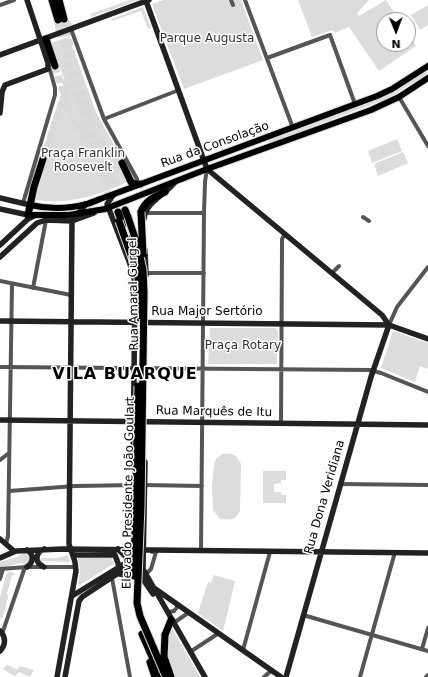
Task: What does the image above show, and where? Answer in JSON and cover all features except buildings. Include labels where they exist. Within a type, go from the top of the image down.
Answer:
[{"type":"highway","points":[[56,1],[61,20]]},
{"type":"highway","points":[[43,40],[51,67]]},
{"type":"highway","points":[[28,215],[26,204],[43,159]]},
{"type":"highway","points":[[122,163],[132,182],[135,184],[138,182]]},
{"type":"highway","points":[[145,269],[143,206],[165,192]]},
{"type":"highway","points":[[123,213],[133,251],[137,276],[135,290]]},
{"type":"highway","name":"Elevado Presidente João Goulart","points":[[123,213],[138,247],[145,269],[141,506],[137,603],[140,616],[166,677]]},
{"type":"highway","name":"Elevado Presidente João Goulart","points":[[123,213],[119,221],[135,265],[139,286],[133,600],[135,616],[147,648],[161,677]]},
{"type":"highway","points":[[171,617],[165,635],[164,657],[171,677]]},
{"type":"highway","points":[[147,648],[150,664],[155,677]]},
{"type":"main road","name":"Rua da Consolação","points":[[26,204],[55,208],[86,204],[114,194],[138,182],[205,160],[386,92],[428,66]]},
{"type":"main road","name":"Rua da Consolação","points":[[28,215],[77,215],[108,208],[207,169],[371,110],[399,97],[428,78]]},
{"type":"street","points":[[0,5],[14,0]]},
{"type":"street","points":[[27,0],[43,40]]},
{"type":"street","points":[[0,55],[147,0],[207,169],[204,213],[201,551]]},
{"type":"street","points":[[231,0],[233,5]]},
{"type":"street","points":[[245,0],[293,128]]},
{"type":"street","points":[[71,29],[104,119],[138,182]]},
{"type":"street","points":[[267,58],[330,35],[355,104]]},
{"type":"street","points":[[0,113],[2,92],[5,85],[51,67],[50,70],[55,88],[55,95],[26,204]]},
{"type":"street","points":[[104,119],[179,90]]},
{"type":"street","points":[[399,97],[428,146]]},
{"type":"street","points":[[207,169],[384,317],[389,324],[428,339]]},
{"type":"street","name":"Rua da Consolação","points":[[165,192],[175,182]]},
{"type":"street","points":[[108,208],[108,200],[114,194]]},
{"type":"street","name":"Rua da Consolação","points":[[0,198],[26,204]]},
{"type":"street","points":[[57,677],[76,568],[69,544],[72,221],[86,204]]},
{"type":"street","name":"Rua Amaral Gurgel","points":[[108,208],[133,274],[135,290],[132,549],[130,560]]},
{"type":"street","name":"Rua da Consolação","points":[[0,209],[28,215]]},
{"type":"street","name":"Rua da Consolação","points":[[44,221],[72,221],[98,211]]},
{"type":"street","points":[[15,212],[19,216],[22,226]]},
{"type":"street","points":[[143,212],[204,213]]},
{"type":"street","points":[[0,246],[28,219],[36,215]]},
{"type":"street","points":[[363,217],[369,221]]},
{"type":"street","points":[[60,220],[72,229]]},
{"type":"street","points":[[0,257],[34,225],[44,221]]},
{"type":"street","points":[[34,288],[44,221]]},
{"type":"street","points":[[281,423],[282,241],[285,234]]},
{"type":"street","points":[[334,271],[339,266]]},
{"type":"street","points":[[389,324],[397,307],[428,267]]},
{"type":"street","points":[[145,269],[204,273]]},
{"type":"street","name":"Rua Amaral Gurgel","points":[[143,576],[146,551],[145,269]]},
{"type":"street","points":[[0,282],[72,295]]},
{"type":"street","points":[[6,544],[8,536],[10,321],[12,284]]},
{"type":"street","points":[[380,324],[384,321],[384,317]]},
{"type":"street","name":"Rua Major Sertório","points":[[0,321],[389,324]]},
{"type":"street","name":"Rua Dona Veridiana","points":[[286,677],[340,484],[373,371],[389,324]]},
{"type":"street","points":[[0,367],[134,367],[373,371],[428,392]]},
{"type":"street","name":"Rua Marquês de Itu","points":[[0,420],[428,425]]},
{"type":"street","points":[[0,460],[9,453]]},
{"type":"street","points":[[340,484],[428,485]]},
{"type":"street","points":[[9,491],[133,485],[202,486]]},
{"type":"street","points":[[0,539],[14,551]]},
{"type":"street","points":[[44,567],[39,564],[37,558],[40,552],[45,549]]},
{"type":"street","points":[[0,558],[14,551],[45,549],[115,555],[119,571]]},
{"type":"street","points":[[72,552],[118,549],[156,552],[152,569],[143,576]]},
{"type":"street","points":[[118,549],[130,560],[152,587],[205,677]]},
{"type":"street","points":[[0,651],[5,643],[5,638],[1,632],[26,567],[31,564],[33,559],[32,554],[27,550]]},
{"type":"street","points":[[146,551],[428,552]]},
{"type":"street","points":[[243,650],[270,552]]},
{"type":"street","points":[[360,677],[395,552]]},
{"type":"street","points":[[72,596],[125,568],[130,560]]},
{"type":"street","points":[[0,579],[1,569],[26,567],[76,568]]},
{"type":"street","points":[[119,571],[143,576],[163,611],[171,617]]},
{"type":"street","points":[[65,677],[79,601],[82,597],[112,578],[119,571]]},
{"type":"street","points":[[112,578],[130,677]]},
{"type":"street","points":[[152,587],[282,677]]},
{"type":"street","points":[[72,596],[79,601]]},
{"type":"street","points":[[171,617],[178,606]]},
{"type":"street","points":[[171,617],[188,613]]},
{"type":"street","points":[[303,615],[428,651]]},
{"type":"street","points":[[66,626],[75,619]]},
{"type":"street","points":[[422,649],[428,628]]},
{"type":"street","points":[[190,652],[219,633]]},
{"type":"street","points":[[264,677],[272,670]]},
{"type":"green space","points":[[130,0],[139,0],[91,17],[90,14]]},
{"type":"green space","name":"Parque Augusta","points":[[164,0],[241,0],[263,60],[184,89],[152,4]]},
{"type":"green space","points":[[298,0],[369,0],[357,13],[359,16],[386,0],[394,12],[376,12],[376,52],[407,52],[379,71],[349,27],[335,33],[333,30],[312,37]]},
{"type":"green space","points":[[428,5],[428,25],[420,30],[416,23],[416,12]]},
{"type":"green space","points":[[143,7],[151,28],[148,29],[141,11],[112,21],[111,19]]},
{"type":"green space","points":[[70,20],[72,25],[56,32],[54,23]]},
{"type":"green space","name":"Praça Franklin Roosevelt","points":[[69,37],[96,112],[123,162],[120,163],[127,182],[82,198],[59,201],[35,200],[47,159],[41,156],[64,85],[59,81],[64,79],[51,43]]},
{"type":"green space","points":[[426,72],[428,74],[386,99],[269,143],[268,141],[387,96]]},
{"type":"green space","points":[[397,139],[402,151],[372,163],[368,151]]},
{"type":"green space","points":[[403,152],[408,163],[378,176],[374,164]]},
{"type":"green space","name":"Praça Rotary","points":[[210,328],[276,328],[278,331],[277,364],[208,364]]},
{"type":"green space","points":[[393,331],[428,343],[428,369],[420,366],[415,382],[381,368]]},
{"type":"green space","points":[[229,453],[234,455],[238,458],[241,464],[240,511],[236,517],[230,520],[220,519],[213,510],[212,486],[214,464],[216,459],[222,454]]},
{"type":"green space","points":[[263,471],[286,471],[286,480],[281,480],[281,483],[274,484],[274,492],[281,492],[281,495],[286,495],[286,503],[263,503]]},
{"type":"green space","points":[[22,554],[27,554],[30,558],[28,565],[21,563],[0,568],[0,562]]},
{"type":"green space","points":[[68,555],[70,562],[42,561],[40,559],[57,558]]},
{"type":"green space","points":[[78,558],[112,558],[115,563],[78,586],[80,571]]},
{"type":"green space","points":[[8,572],[15,574],[12,576],[7,593],[8,597],[3,617],[0,619],[0,598]]},
{"type":"green space","points":[[214,575],[235,581],[223,631],[198,613],[208,582],[211,583]]},
{"type":"green space","points":[[171,627],[200,677],[175,677],[169,663],[166,648]]},
{"type":"green space","points":[[7,665],[17,669],[20,666],[34,670],[30,677],[19,672],[14,677],[3,669]]},
{"type":"tunnel","points":[[64,19],[73,59],[97,140],[125,210]]},
{"type":"tunnel","points":[[58,20],[71,75],[93,145],[95,159],[116,214]]},
{"type":"tunnel","points":[[55,66],[70,114],[92,154]]},
{"type":"tunnel","points":[[43,159],[71,75]]},
{"type":"tunnel","points":[[99,141],[122,163]]},
{"type":"district","name":"VILA BUARQUE","points":[[125,375]]}]
